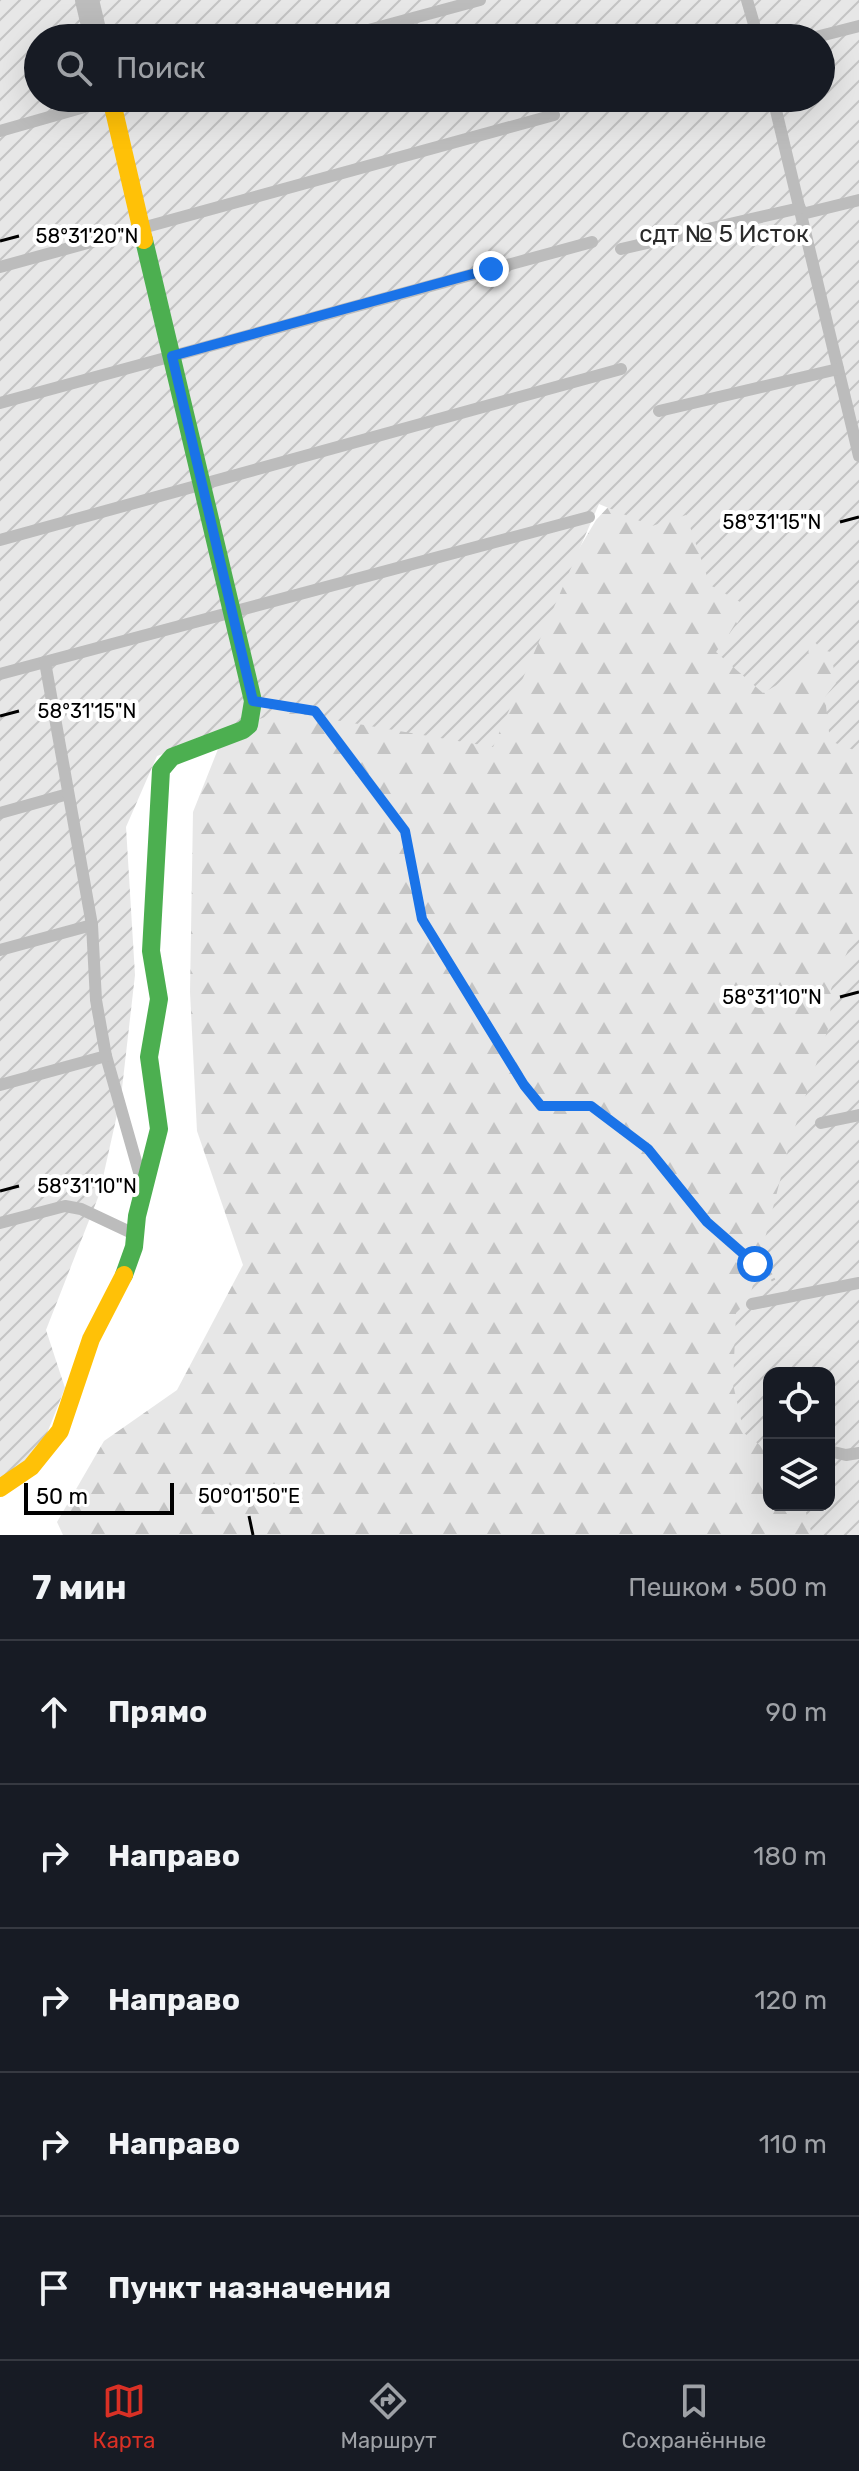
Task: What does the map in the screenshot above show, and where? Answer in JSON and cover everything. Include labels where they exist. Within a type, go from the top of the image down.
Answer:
[{"type":"street","points":[[87,0],[93,24]]},
{"type":"street","points":[[0,1488],[31,1467],[60,1431],[91,1339],[128,1266],[159,1129],[149,1057],[159,999],[151,951],[161,770],[172,757],[243,730],[249,725],[253,701],[116,112]]},
{"type":"lane","points":[[391,24],[480,0]]},
{"type":"lane","points":[[747,0],[754,24]]},
{"type":"lane","points":[[835,32],[859,26]]},
{"type":"lane","points":[[0,131],[67,112]]},
{"type":"lane","points":[[776,112],[859,456]]},
{"type":"lane","points":[[0,267],[554,115]]},
{"type":"lane","points":[[621,249],[859,200]]},
{"type":"lane","points":[[0,403],[592,242]]},
{"type":"lane","points":[[0,540],[621,369]]},
{"type":"lane","points":[[659,411],[838,369]]},
{"type":"lane","points":[[0,674],[589,517]]},
{"type":"lane","points":[[45,662],[92,925],[96,1000],[106,1056],[144,1189]]},
{"type":"lane","points":[[0,813],[68,794]]},
{"type":"lane","points":[[0,950],[92,925]]},
{"type":"lane","points":[[0,1085],[106,1056]]},
{"type":"lane","points":[[821,1123],[859,1115]]},
{"type":"lane","points":[[0,1223],[65,1206],[81,1209],[135,1234]]},
{"type":"lane","points":[[752,1304],[859,1283]]},
{"type":"lane","points":[[835,1452],[859,1453]]},
{"type":"path","points":[[253,701],[315,711],[405,831],[422,919],[524,1085],[541,1106],[591,1106],[648,1149],[707,1222],[770,1274],[783,1297]]},
{"type":"green space","name":"сдт № 5 Исток","points":[[0,0],[859,0],[859,752],[830,741],[825,697],[836,683],[831,652],[822,650],[809,636],[808,667],[763,693],[716,652],[749,607],[710,585],[686,515],[652,526],[599,504],[493,747],[282,711],[157,756],[126,827],[135,975],[121,1097],[99,1195],[46,1330],[65,1388],[38,1456],[0,1479]]},
{"type":"green space","points":[[668,443],[859,607],[859,1070],[771,1367],[763,1367],[763,1511],[835,1511],[859,1535],[63,1535],[57,1522],[104,1441],[177,1390],[243,1265],[197,1131],[190,992],[193,812],[257,651],[545,606],[596,520]]},
{"type":"green space","points":[[859,925],[859,1535],[812,1535],[806,1511],[835,1511],[835,1367],[763,1367],[763,1447],[744,1433],[733,1384],[736,1313],[749,1300],[790,1142],[830,1023],[831,989]]},
{"type":"traffic: fast","points":[[124,1275],[134,1247],[137,1216],[159,1129],[149,1057],[159,999],[151,951],[161,770],[172,757],[243,730],[249,725],[253,701],[144,240]]},
{"type":"traffic: slow","points":[[114,112],[144,240]]},
{"type":"traffic: slow","points":[[0,1488],[31,1467],[60,1431],[91,1339],[124,1275]]},
{"type":"route","points":[[491,269],[172,356],[253,701],[315,711],[376,790],[405,831],[422,919],[524,1085],[541,1106],[591,1106],[648,1149],[707,1222],[755,1264]]}]
